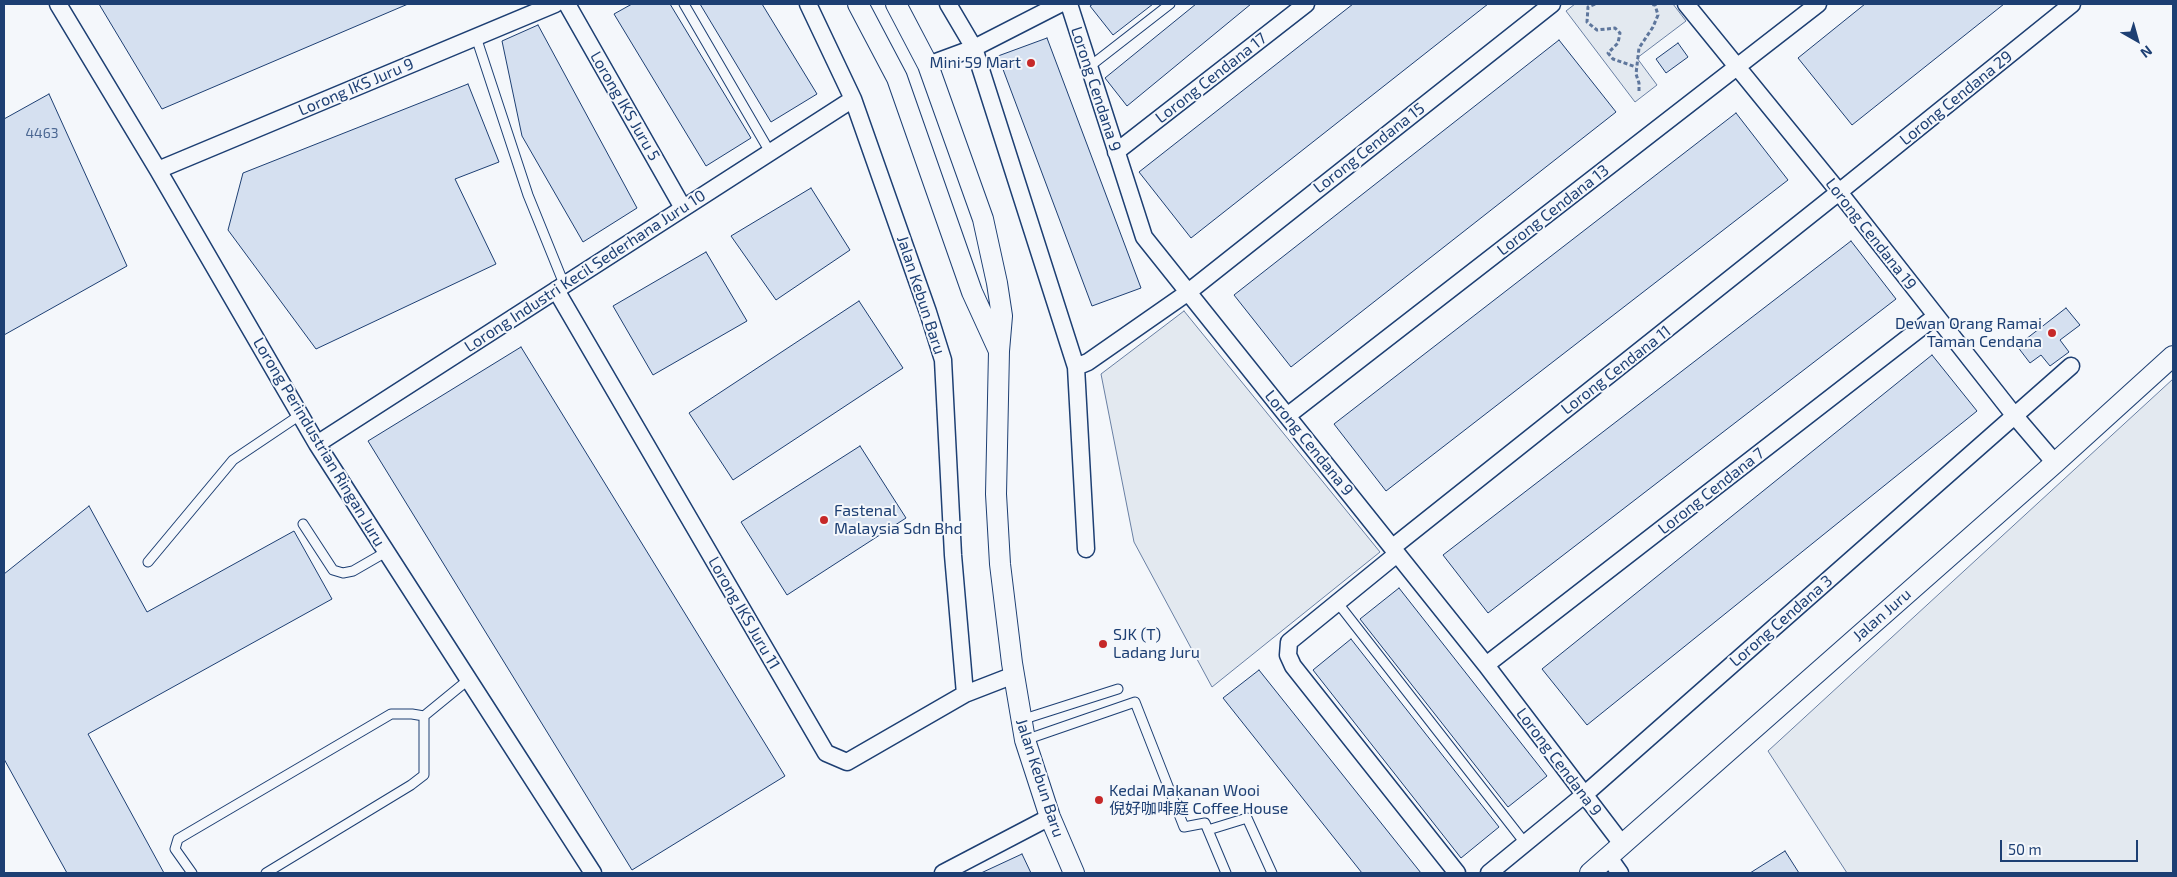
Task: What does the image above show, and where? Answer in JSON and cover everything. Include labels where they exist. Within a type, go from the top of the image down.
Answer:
[{"type":"street","name":"Lorong Perindustrian Ringan Juru","points":[[58,4],[158,170],[317,444],[593,873]]},
{"type":"street","name":"Lorong IKS Juru 9","points":[[158,170],[555,4]]},
{"type":"street","name":"Lorong IKS Juru 5","points":[[567,4],[683,208]]},
{"type":"street","name":"Jalan Kebun Baru","points":[[808,4],[853,99],[943,360],[953,555],[965,694]]},
{"type":"street","name":"Jalan Kebun Baru","points":[[858,4],[896,78],[972,292],[999,351]]},
{"type":"street","name":"Jalan Kebun Baru","points":[[896,4],[928,65],[983,219],[998,283],[1002,316],[999,351],[996,494],[1000,564],[1014,675],[1020,721],[1025,740],[1050,817],[1074,873]]},
{"type":"street","points":[[948,4],[974,48],[1076,367],[1086,549]]},
{"type":"street","points":[[928,65],[974,48],[1060,4]]},
{"type":"street","name":"Lorong Cendana 9","points":[[1069,4],[1144,237],[1486,666],[1584,795],[1615,850],[1620,873]]},
{"type":"street","name":"Lorong Cendana 17","points":[[1116,152],[1306,4]]},
{"type":"street","name":"Lorong Cendana 15","points":[[1076,367],[1088,362],[1187,292],[1552,4]]},
{"type":"street","name":"Lorong Cendana 19","points":[[1686,4],[1839,192],[2014,415],[2056,464]]},
{"type":"street","name":"Lorong Cendana 13","points":[[1287,416],[1818,4]]},
{"type":"street","name":"Lorong Cendana 29","points":[[1839,192],[2072,4]]},
{"type":"street","name":"Lorong Industri Kecil Sederhana Juru 10","points":[[317,444],[853,99]]},
{"type":"street","name":"Lorong Cendana 11","points":[[1457,873],[1293,666],[1288,655],[1288,642],[1395,551],[1839,192]]},
{"type":"street","name":"Lorong IKS Juru 11","points":[[560,287],[826,753],[847,762],[965,694],[1014,675]]},
{"type":"street","name":"Lorong Cendana 7","points":[[1486,666],[1936,316]]},
{"type":"street","name":"Jalan Juru","points":[[1590,873],[2056,464],[2173,356]]},
{"type":"street","name":"Lorong Cendana 3","points":[[1489,873],[1584,795],[2071,366]]},
{"type":"street","points":[[943,873],[1050,817]]},
{"type":"lane","points":[[684,4],[770,152]]},
{"type":"lane","points":[[1089,67],[1170,4]]},
{"type":"lane","points":[[476,37],[560,287]]},
{"type":"lane","points":[[148,562],[233,460],[300,415]]},
{"type":"lane","points":[[304,524],[333,570],[343,573],[353,570],[386,552]]},
{"type":"lane","points":[[1337,602],[1525,843]]},
{"type":"lane","points":[[192,873],[175,849],[178,839],[391,714],[424,716],[468,680]]},
{"type":"lane","points":[[1020,721],[1118,689]]},
{"type":"lane","points":[[1025,740],[1135,702],[1184,828],[1205,823],[1226,873]]},
{"type":"lane","points":[[266,873],[411,785],[424,775],[424,716]]},
{"type":"lane","points":[[1208,830],[1247,818],[1272,873]]},
{"type":"path","points":[[1595,4],[1588,7],[1587,22],[1596,30],[1615,28],[1620,33],[1618,43],[1608,53],[1613,59],[1636,67]]},
{"type":"path","points":[[1639,91],[1636,67],[1639,48],[1650,33],[1658,15],[1655,5],[1650,4]]},
{"type":"shaded area","points":[[1575,4],[1673,4],[1686,21],[1637,58],[1657,85],[1635,102],[1566,11]]},
{"type":"shaded area","points":[[1184,311],[1380,552],[1212,687],[1134,542],[1101,374]]},
{"type":"shaded area","points":[[2173,379],[2173,873],[1847,873],[1768,751]]},
{"type":"building","points":[[99,4],[408,4],[162,109]]},
{"type":"building","points":[[632,4],[670,4],[751,138],[706,166],[614,14]]},
{"type":"building","points":[[700,4],[762,4],[817,94],[771,122]]},
{"type":"building","points":[[1093,4],[1153,4],[1113,35],[1090,6]]},
{"type":"building","points":[[1196,4],[1251,4],[1127,106],[1105,78]]},
{"type":"building","points":[[1353,4],[1488,4],[1191,238],[1139,172]]},
{"type":"building","points":[[1865,4],[2004,4],[1852,125],[1798,58]]},
{"type":"building","points":[[538,25],[637,208],[583,242],[522,136],[502,41]]},
{"type":"building","points":[[1047,38],[1141,288],[1092,306],[998,56]]},
{"type":"building","points":[[1559,40],[1616,112],[1291,367],[1234,295]]},
{"type":"building","points":[[1678,43],[1688,57],[1666,73],[1656,59]]},
{"type":"building","points":[[468,84],[499,162],[455,179],[496,264],[316,349],[228,230],[243,173]]},
{"type":"building","points":[[49,94],[127,266],[4,335],[4,119]]},
{"type":"building","points":[[1736,113],[1788,180],[1386,491],[1334,424]]},
{"type":"building","points":[[811,188],[850,250],[776,300],[731,236]]},
{"type":"building","points":[[1851,241],[1896,299],[1488,613],[1443,555]]},
{"type":"building","points":[[706,252],[747,321],[653,375],[613,306]]},
{"type":"building","points":[[859,301],[903,368],[733,480],[689,413]]},
{"type":"building","name":"Dewan Orang Ramai Taman Cendana","points":[[2066,308],[2080,325],[2060,340],[2069,352],[2050,366],[2041,355],[2030,363],[2017,346]]},
{"type":"building","points":[[521,347],[785,776],[632,870],[368,441]]},
{"type":"building","points":[[1932,355],[1977,411],[1587,725],[1542,669]]},
{"type":"building","name":"Fastenal Malaysia Sdn Bhd","points":[[860,446],[906,518],[787,595],[741,522]]},
{"type":"building","points":[[89,506],[147,612],[294,531],[332,599],[88,734],[164,873],[67,873],[4,759],[4,574]]},
{"type":"building","points":[[1399,588],[1547,776],[1508,807],[1360,619]]},
{"type":"building","points":[[1351,639],[1499,827],[1461,858],[1313,670]]},
{"type":"building","points":[[1259,670],[1421,873],[1362,873],[1223,698]]},
{"type":"building","points":[[1785,851],[1799,873],[1750,873]]},
{"type":"building","points":[[1022,854],[1031,873],[981,873]]},
{"type":"place","name":"Mini 59 Mart","points":[[1031,63]]},
{"type":"place","name":"Dewan Orang Ramai Taman Cendana","points":[[2052,333]]},
{"type":"place","name":"Fastenal Malaysia Sdn Bhd","points":[[824,520]]},
{"type":"place","name":"SJK (T) Ladang Juru","points":[[1103,644]]},
{"type":"place","name":"Kedai Makanan Wooi 倪好咖啡庭 Coffee House","points":[[1099,800]]}]
